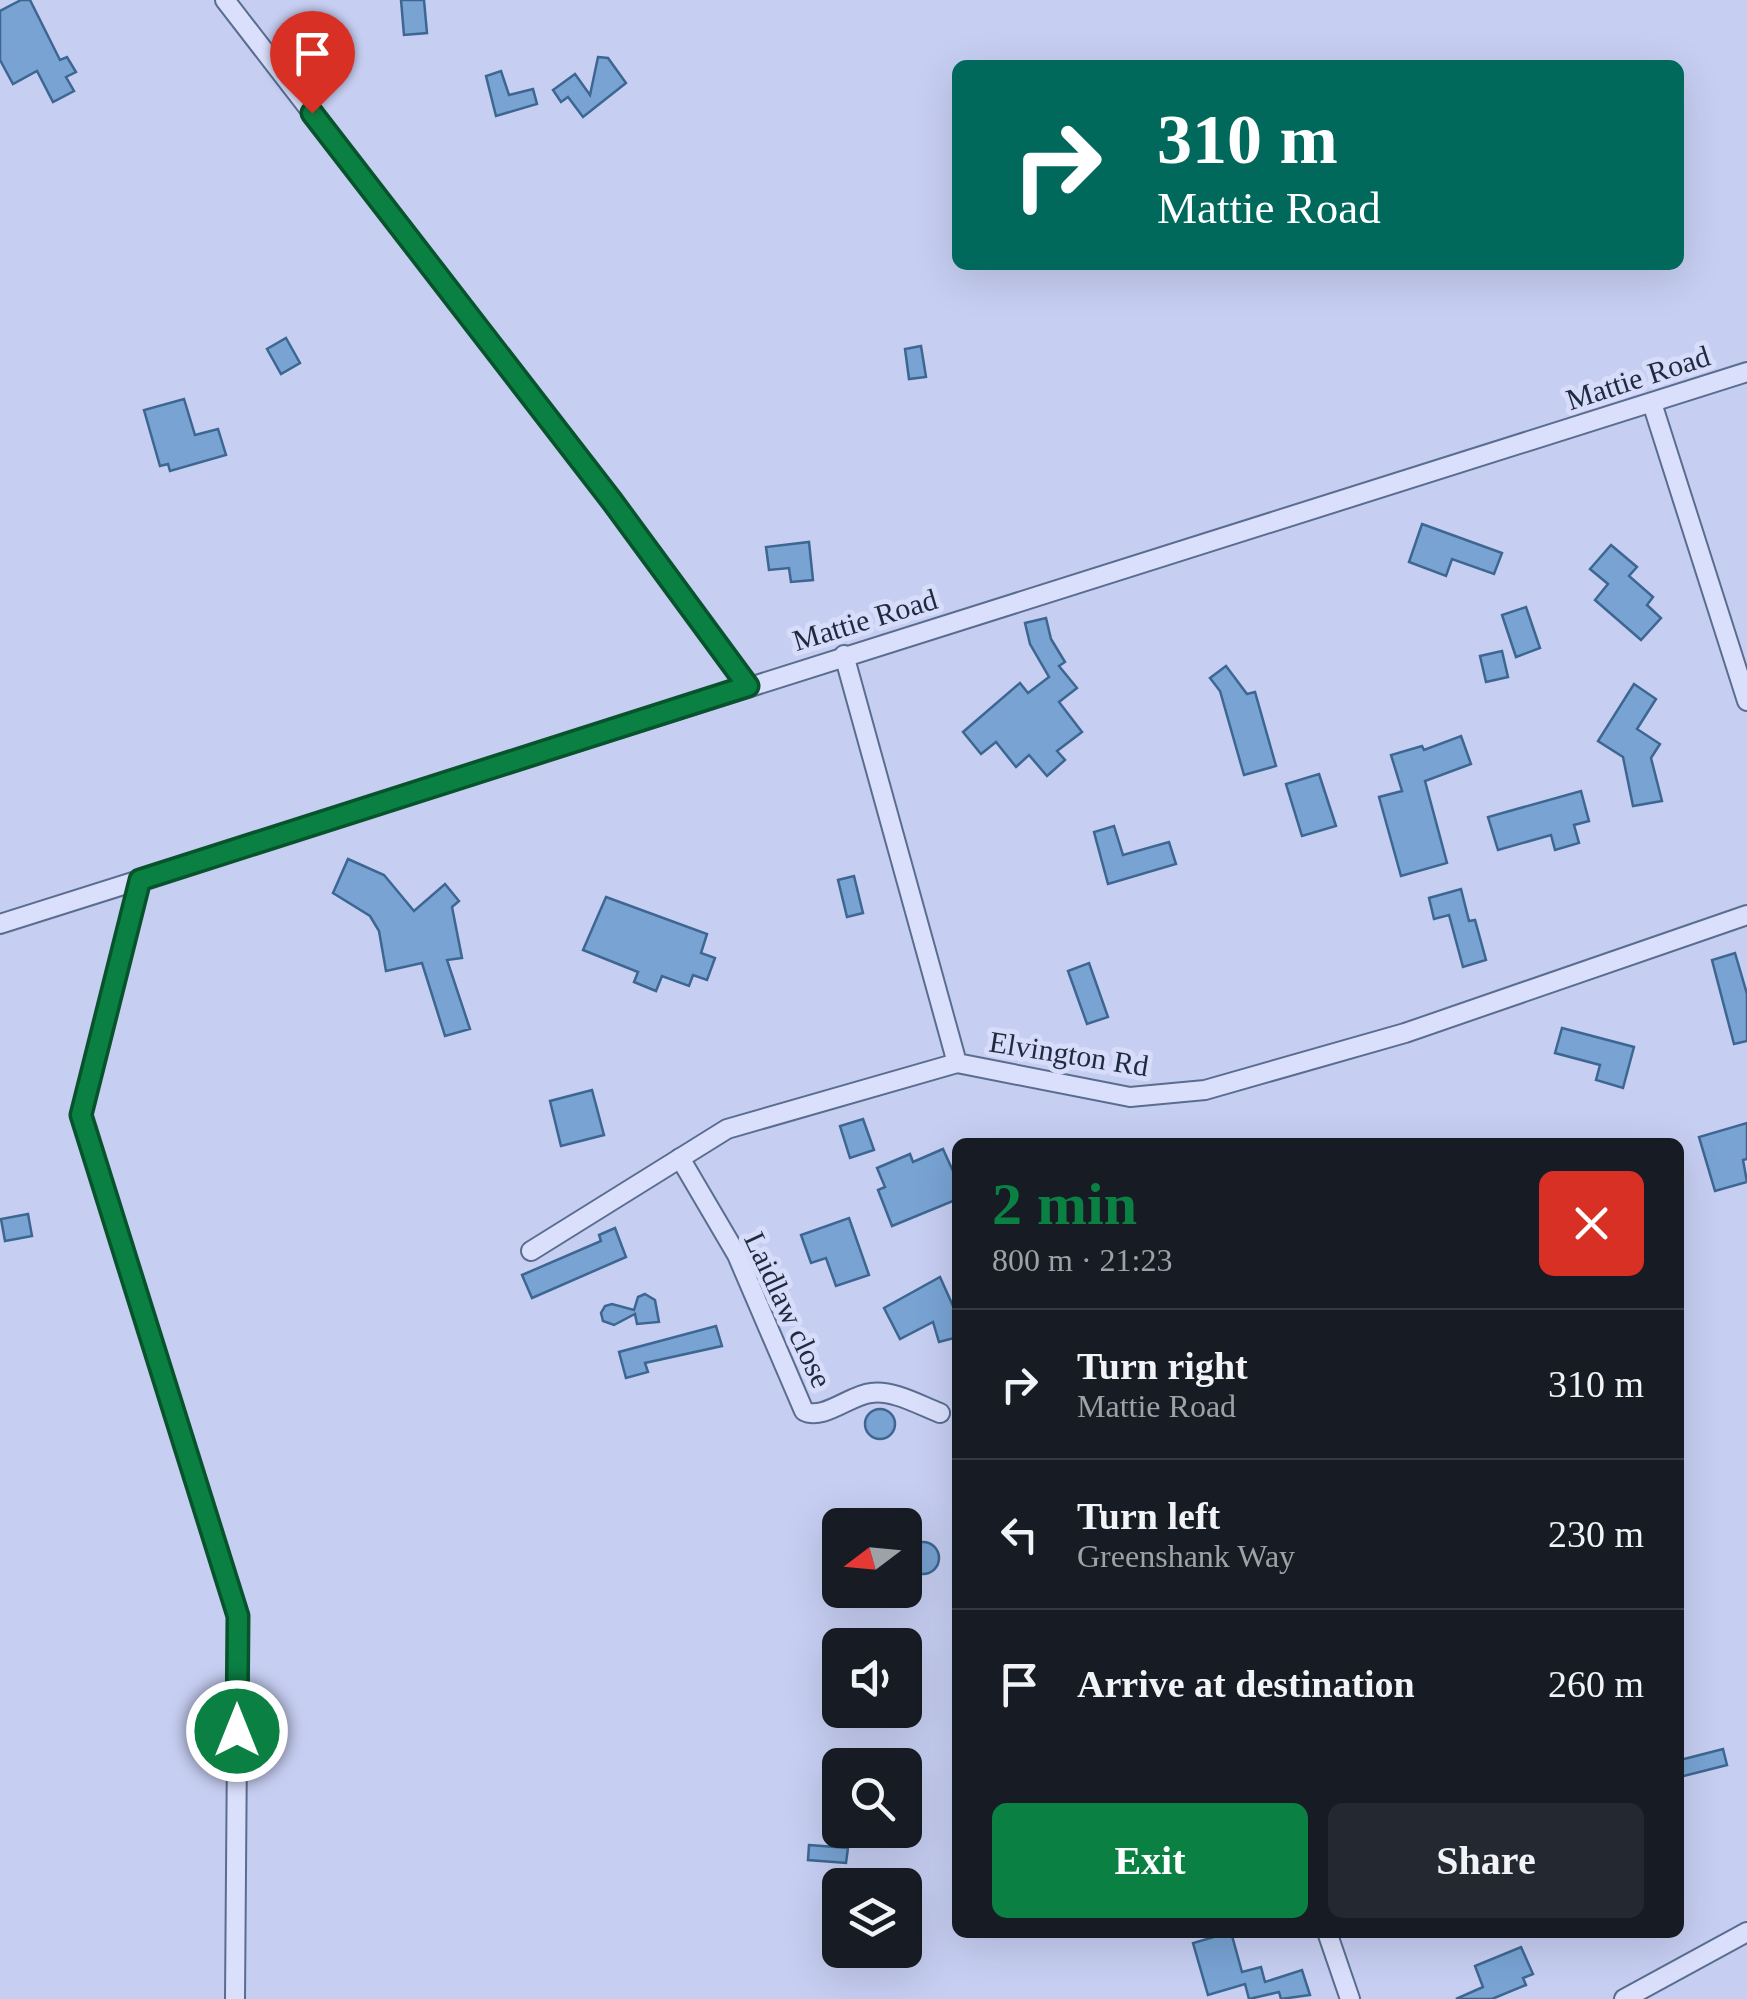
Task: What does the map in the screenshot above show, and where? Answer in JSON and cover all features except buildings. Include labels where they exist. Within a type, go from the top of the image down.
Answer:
[{"type":"street","points":[[230,1],[612,501],[748,686]]},
{"type":"street","name":"Mattie Road","points":[[0,924],[1747,372]]},
{"type":"street","points":[[1652,404],[1747,702]]},
{"type":"street","name":"Elvington Rd","points":[[844,655],[956,1063],[1130,1097],[1205,1090],[1405,1033],[1747,915]]},
{"type":"street","points":[[140,880],[81,1115],[238,1616],[235,1999]]},
{"type":"street","points":[[531,1250],[727,1129],[956,1063]]},
{"type":"street","name":"Laidlaw close","points":[[680,1158],[736,1255],[804,1411],[818,1413],[874,1392],[940,1413]]},
{"type":"street","points":[[1624,1999],[1747,1932]]},
{"type":"street","points":[[1328,1938],[1350,1999]]},
{"type":"route","points":[[237,1731],[238,1616],[81,1115],[140,880],[748,686],[612,501],[312,113]]}]
